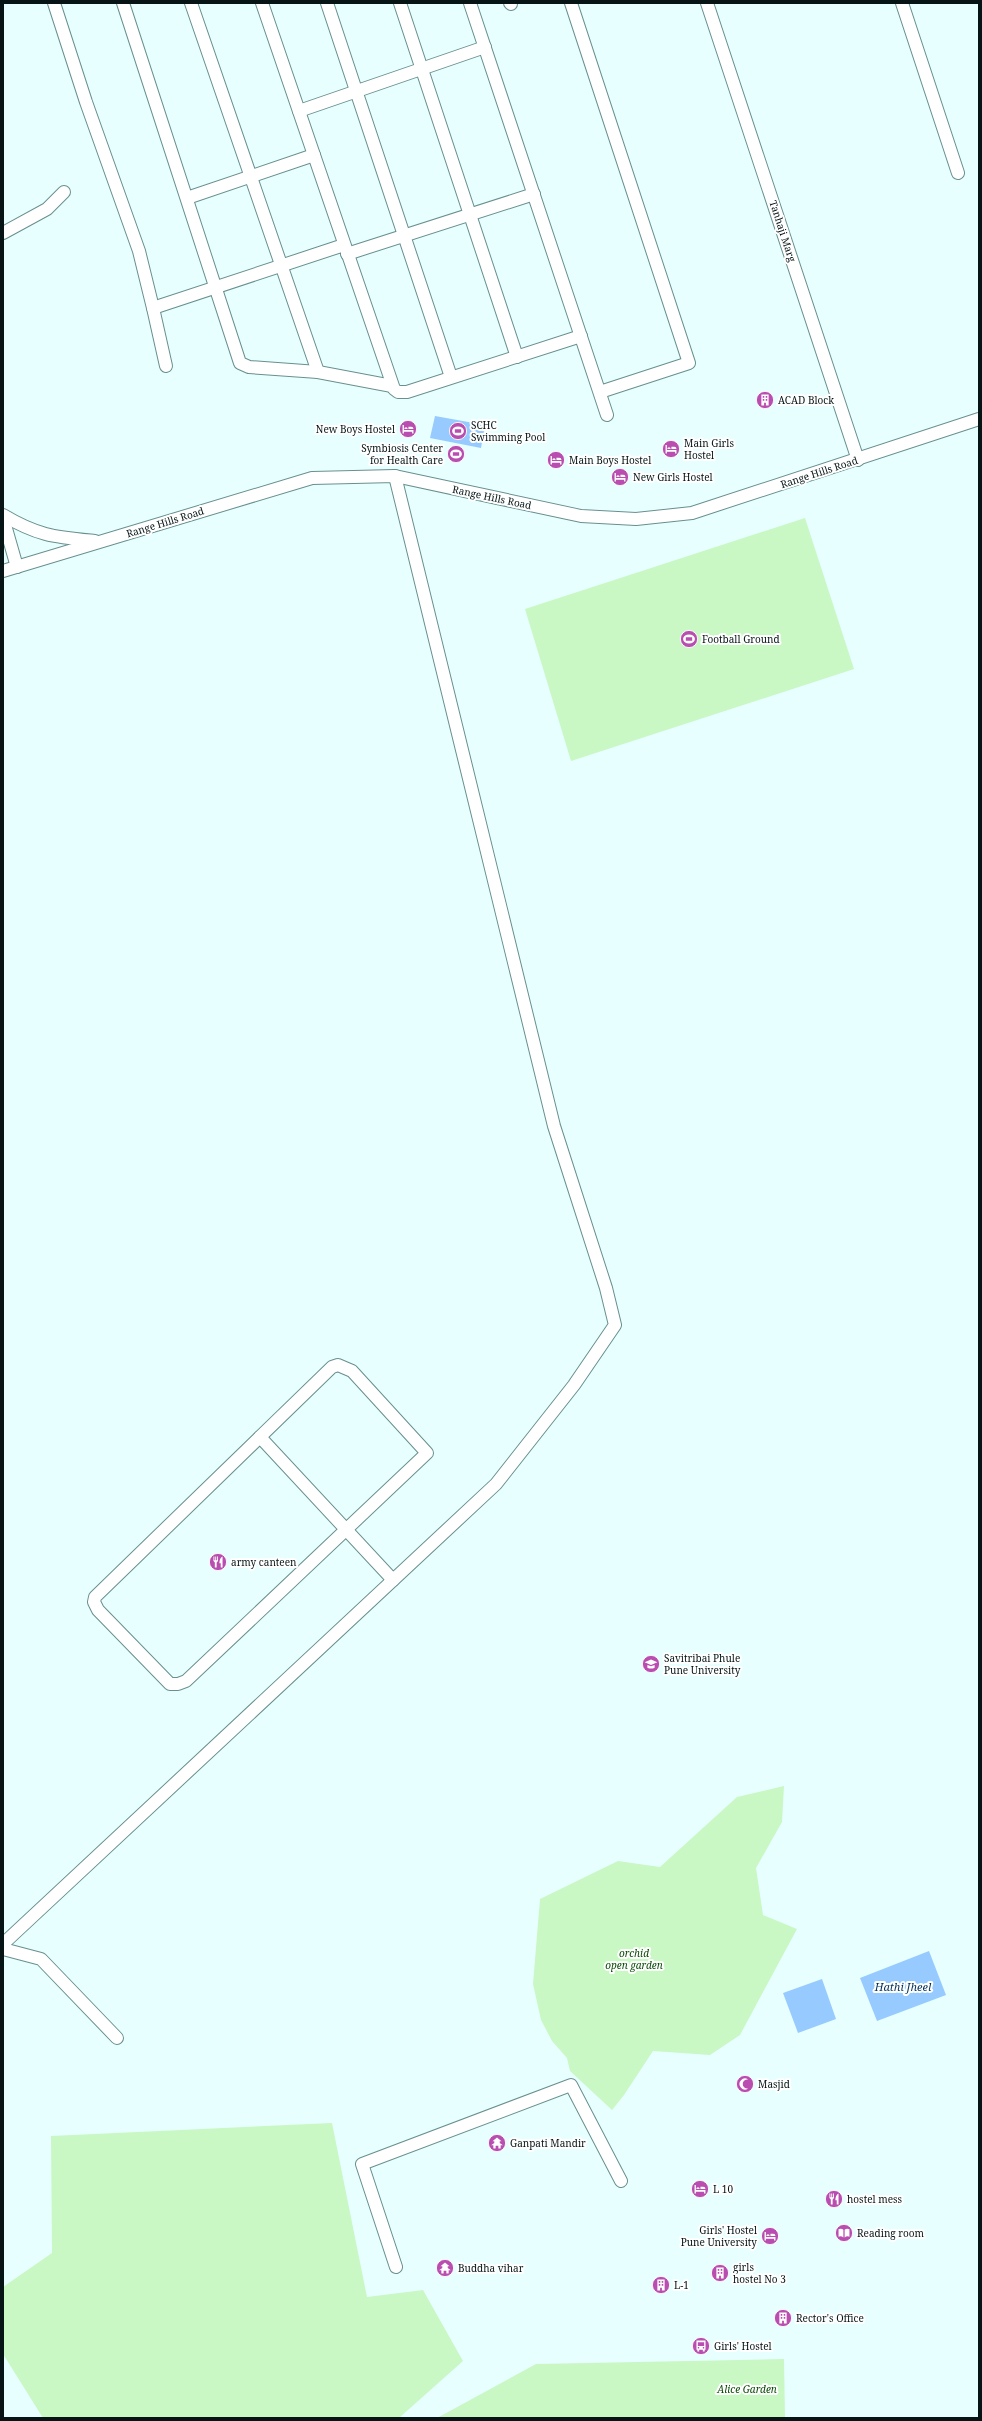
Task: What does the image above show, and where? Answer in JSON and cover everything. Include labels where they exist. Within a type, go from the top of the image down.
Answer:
[{"type":"street","points":[[54,3],[86,102],[139,251],[166,366]]},
{"type":"street","points":[[122,3],[187,198],[214,287],[240,362],[250,367],[318,372],[392,386]]},
{"type":"street","points":[[191,3],[280,266],[318,372]]},
{"type":"street","points":[[262,3],[392,386],[398,392],[407,392],[581,336]]},
{"type":"street","points":[[327,3],[451,377]]},
{"type":"street","points":[[400,3],[517,357]]},
{"type":"street","points":[[470,3],[607,415]]},
{"type":"street","points":[[571,3],[689,363],[600,392]]},
{"type":"street","name":"Tanhaji Marg","points":[[707,3],[858,460]]},
{"type":"street","points":[[902,3],[958,173]]},
{"type":"street","points":[[299,111],[485,47]]},
{"type":"street","points":[[187,198],[314,155]]},
{"type":"street","points":[[3,233],[47,209],[64,192]]},
{"type":"street","points":[[153,308],[280,266],[404,236],[534,194]]},
{"type":"street","name":"Range Hills Road","points":[[3,572],[312,478],[395,476],[581,516],[636,519],[692,513],[858,460],[979,418]]},
{"type":"street","points":[[3,1944],[496,1484],[574,1384],[615,1325],[606,1288],[554,1126],[395,476]]},
{"type":"street","points":[[3,515],[38,534],[50,537],[102,541]]},
{"type":"street","points":[[3,518],[17,567]]},
{"type":"street","points":[[343,1366],[352,1371],[427,1453],[347,1530],[182,1683],[170,1684],[98,1610],[94,1602],[97,1593],[260,1437],[332,1367],[343,1366]]},
{"type":"street","points":[[260,1437],[393,1580]]},
{"type":"street","points":[[3,1949],[41,1959],[118,2038]]},
{"type":"street","points":[[396,2267],[362,2164],[377,2158],[571,2085],[620,2181]]},
{"type":"green space","name":"Football Ground","points":[[805,518],[854,669],[571,761],[525,609]]},
{"type":"green space","name":"orchid open garden","points":[[784,1786],[782,1822],[756,1868],[763,1915],[797,1929],[740,2035],[710,2055],[653,2051],[624,2095],[612,2110],[570,2071],[567,2058],[552,2041],[541,2020],[533,1984],[540,1899],[618,1861],[660,1867],[737,1797]]},
{"type":"green space","points":[[332,2123],[367,2297],[423,2290],[463,2361],[399,2418],[43,2418],[3,2354],[3,2287],[52,2253],[51,2136]]},
{"type":"green space","name":"Alice Garden","points":[[784,2359],[785,2418],[437,2418],[536,2364]]},
{"type":"water","name":"SCHC Swimming Pool","points":[[435,416],[485,425],[481,448],[430,438]]},
{"type":"water","name":"Hathi Jheel","points":[[929,1951],[946,1995],[877,2021],[860,1978]]},
{"type":"water","points":[[822,1979],[836,2019],[798,2033],[783,1993]]},
{"type":"place","name":"ACAD Block","points":[[765,400]]},
{"type":"place","name":"New Boys Hostel","points":[[408,429]]},
{"type":"place","name":"SCHC Swimming Pool","points":[[458,431]]},
{"type":"place","name":"Main Girls Hostel","points":[[671,449]]},
{"type":"place","name":"Symbiosis Center for Health Care","points":[[456,454]]},
{"type":"place","name":"Main Boys Hostel","points":[[556,460]]},
{"type":"place","name":"New Girls Hostel","points":[[620,477]]},
{"type":"place","name":"Football Ground","points":[[689,639]]},
{"type":"place","name":"army canteen","points":[[218,1562]]},
{"type":"place","name":"Savitribai Phule Pune University","points":[[651,1664]]},
{"type":"place","name":"Masjid","points":[[745,2084]]},
{"type":"place","name":"Ganpati Mandir","points":[[497,2143]]},
{"type":"place","name":"L 10","points":[[700,2189]]},
{"type":"place","name":"hostel mess","points":[[834,2199]]},
{"type":"place","name":"Reading room","points":[[844,2233]]},
{"type":"place","name":"Girls' Hostel Pune University","points":[[770,2236]]},
{"type":"place","name":"Buddha vihar","points":[[445,2268]]},
{"type":"place","name":"girls hostel No 3","points":[[720,2273]]},
{"type":"place","name":"L-1","points":[[661,2285]]},
{"type":"place","name":"Rector's Office","points":[[783,2318]]},
{"type":"place","name":"Girls' Hostel","points":[[701,2346]]}]
